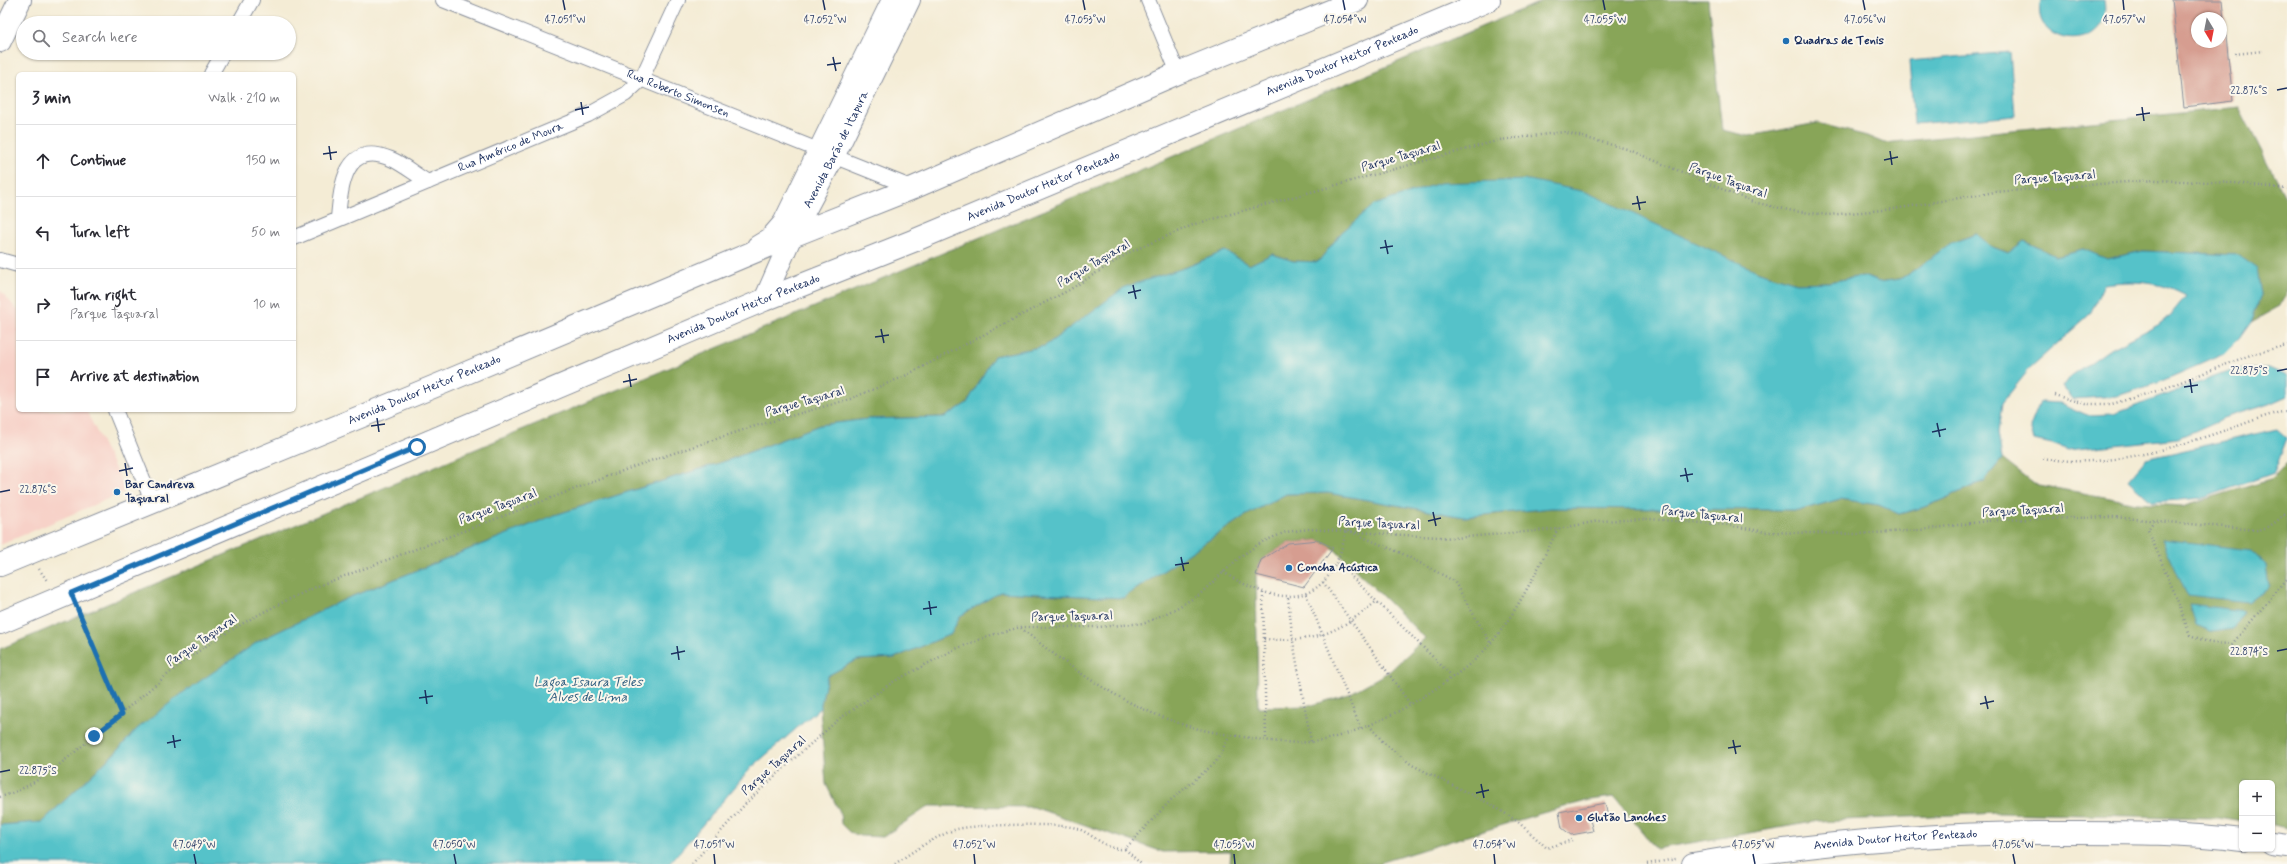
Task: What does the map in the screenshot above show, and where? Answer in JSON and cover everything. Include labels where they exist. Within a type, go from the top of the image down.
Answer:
[{"type":"main road","points":[[0,41],[20,0]]},
{"type":"main road","name":"Avenida Barão de Itapura","points":[[764,300],[892,0]]},
{"type":"main road","name":"Avenida Barão de Itapura","points":[[734,260],[770,238],[783,223],[827,154],[910,0]]},
{"type":"main road","name":"Avenida Doutor Heitor Penteado","points":[[0,565],[152,501],[445,382],[792,236],[913,188],[1178,73],[1357,0]]},
{"type":"main road","name":"Avenida Doutor Heitor Penteado","points":[[0,623],[764,300],[920,238],[1489,0]]},
{"type":"main road","name":"Avenida Doutor Heitor Penteado","points":[[1693,864],[1805,847],[1879,839],[1957,835],[2101,833],[2239,840]]},
{"type":"main road","points":[[2275,844],[2287,846]]},
{"type":"street","points":[[243,16],[252,0]]},
{"type":"street","name":"Rua Roberto Simonsen","points":[[443,0],[913,188]]},
{"type":"street","name":"Rua Américo de Moura","points":[[296,237],[338,218],[588,115],[626,94],[641,80],[678,0]]},
{"type":"street","points":[[1148,0],[1178,73]]},
{"type":"street","points":[[212,72],[218,60]]},
{"type":"street","points":[[338,218],[340,192],[346,172],[356,158],[372,154],[391,159],[428,182]]},
{"type":"street","points":[[9,263],[16,273]]},
{"type":"street","points":[[116,412],[152,501]]},
{"type":"path","points":[[2235,54],[2263,51]]},
{"type":"path","name":"Parque Taquaral","points":[[0,797],[34,783],[122,714],[178,666],[268,608],[318,586],[640,464],[752,427],[850,399],[905,376],[1069,290],[1130,252],[1195,224],[1455,151],[1506,139],[1564,132],[1627,149],[1753,202],[1793,211],[1828,215],[1894,209],[1995,192],[2154,180],[2235,183],[2287,189]]},
{"type":"path","points":[[2054,395],[2085,404],[2112,404],[2160,390],[2253,354],[2287,344]]},
{"type":"path","points":[[2043,458],[2065,462],[2124,458],[2178,445],[2287,412]]},
{"type":"path","name":"Parque Taquaral","points":[[692,864],[747,802],[839,719],[893,682],[953,650],[991,635],[1021,627],[1098,627],[1146,623],[1199,595],[1246,552],[1262,542],[1286,532],[1309,529],[1346,530],[1454,538],[1558,529],[1598,521],[1649,519],[1729,525],[1765,532],[1858,534],[1921,530],[1994,520],[2047,517],[2112,517],[2256,530],[2266,528],[2275,523],[2287,511]]},
{"type":"path","points":[[2284,515],[2287,518]]},
{"type":"path","points":[[2154,520],[2148,530],[2175,594],[2190,635],[2210,643],[2232,644],[2287,579]]},
{"type":"path","points":[[1021,627],[1058,659],[1103,687],[1148,710],[1198,729],[1266,741],[1311,742],[1361,729],[1411,705],[1453,677],[1491,644],[1522,596],[1558,529]]},
{"type":"path","points":[[1223,572],[1264,593],[1288,598],[1306,594],[1323,582],[1338,563],[1346,530],[1402,553],[1454,581],[1491,644]]},
{"type":"path","points":[[41,547],[37,558],[38,568],[50,584],[71,593],[122,714]]},
{"type":"path","points":[[1338,563],[1453,677]]},
{"type":"path","points":[[1323,582],[1411,705]]},
{"type":"path","points":[[1264,593],[1266,741]]},
{"type":"path","points":[[1306,594],[1361,729]]},
{"type":"path","points":[[1288,598],[1293,641],[1311,742]]},
{"type":"path","points":[[1264,639],[1293,641],[1324,636],[1352,621],[1377,601]]},
{"type":"path","points":[[1369,725],[1384,742],[1412,765],[1492,805],[1517,821],[1547,848],[1572,840]]},
{"type":"path","points":[[896,864],[913,851],[955,829],[993,826],[1046,825],[1075,828],[1091,835],[1115,850],[1125,849],[1171,800],[1216,762],[1230,735]]},
{"type":"path","points":[[1125,849],[1141,864]]},
{"type":"shaded area","points":[[0,290],[16,309],[16,412],[87,412],[126,491],[0,545]]},
{"type":"green space","points":[[1545,0],[1708,0],[1722,130],[1749,136],[1817,123],[1867,136],[1884,143],[2239,107],[2287,201],[2287,290],[2280,306],[2251,322],[2261,296],[2237,255],[2143,251],[2106,259],[2083,249],[2056,256],[2024,241],[2008,253],[1990,246],[1976,234],[1951,243],[1900,279],[1879,282],[1863,276],[1829,282],[1797,283],[1759,272],[1342,232],[1318,262],[1293,261],[1272,254],[1249,265],[1225,251],[1187,267],[1071,328],[1045,346],[994,356],[967,403],[945,417],[868,419],[820,425],[729,460],[555,515],[348,598],[259,641],[137,729],[117,751],[42,822],[0,825],[0,649]]},
{"type":"green space","points":[[2002,459],[2034,484],[2137,503],[2182,506],[2270,480],[2287,463],[2287,829],[2275,827],[2275,780],[2239,780],[2239,822],[2218,818],[1998,813],[1819,821],[1656,849],[1614,797],[1590,800],[1539,814],[1376,864],[1230,864],[1231,851],[1163,852],[1033,807],[929,806],[883,837],[860,836],[849,832],[841,824],[840,813],[826,784],[820,708],[827,676],[857,660],[894,658],[951,634],[960,616],[1000,592],[1123,598],[1243,517],[1286,494],[1328,493],[1464,517],[1551,508],[1801,510],[1840,499],[1879,505],[1899,514],[1928,506],[1984,481]],"holes":[[[1318,540],[1333,548],[1425,638],[1390,671],[1349,694],[1309,706],[1258,707],[1256,575],[1261,560],[1288,543]]]},
{"type":"water","points":[[2041,0],[2104,0],[2104,18],[2096,30],[2085,37],[2071,39],[2057,36],[2046,28],[2040,16]]},
{"type":"water","points":[[2010,52],[2015,115],[1914,124],[1909,61]]},
{"type":"water","name":"Lagoa Isaura Teles Alves de Lima","points":[[1529,180],[1586,192],[1759,272],[1797,283],[1829,282],[1863,276],[1879,282],[1900,279],[1951,243],[1977,234],[1990,246],[2008,253],[2024,241],[2056,256],[2083,249],[2107,259],[2143,251],[2237,255],[2257,269],[2261,296],[2251,322],[2239,339],[2224,354],[2157,383],[2117,396],[2072,399],[2063,387],[2071,376],[2107,351],[2157,325],[2172,313],[2186,296],[2166,287],[2146,283],[2126,282],[2104,284],[2090,314],[2031,367],[2002,403],[1998,432],[2002,459],[1984,481],[1928,506],[1899,514],[1879,505],[1840,499],[1801,510],[1551,508],[1464,517],[1328,493],[1286,494],[1243,517],[1123,598],[1000,592],[960,616],[951,634],[894,658],[857,660],[827,676],[820,708],[751,768],[669,864],[0,864],[0,825],[42,822],[117,751],[137,729],[184,692],[259,641],[348,598],[555,515],[729,460],[820,425],[868,419],[945,417],[967,403],[994,356],[1045,346],[1125,287],[1187,267],[1225,251],[1249,265],[1272,254],[1293,261],[1318,262],[1342,232],[1374,205],[1440,183]]},
{"type":"water","points":[[2269,368],[2287,376],[2287,396],[2269,404],[2223,418],[2178,438],[2068,450],[2052,444],[2034,440],[2030,427],[2040,402],[2060,403],[2087,415],[2114,414],[2236,369]]},
{"type":"water","points":[[2277,429],[2287,438],[2274,473],[2203,498],[2152,502],[2128,480],[2146,459]]},
{"type":"water","points":[[2162,539],[2250,550],[2266,565],[2269,586],[2248,602],[2187,595]]},
{"type":"water","points":[[2190,604],[2243,611],[2233,629],[2213,632],[2196,625]]},
{"type":"building","points":[[2172,0],[2222,0],[2223,12],[2191,12],[2191,48],[2227,48],[2227,46],[2233,101],[2184,107]]},
{"type":"building","name":"Concha Acústica","points":[[1318,540],[1333,548],[1304,587],[1256,575],[1261,560],[1288,543]]},
{"type":"building","name":"Glutão Lanches","points":[[1605,803],[1608,817],[1590,820],[1593,831],[1571,835],[1562,828],[1559,812]]},
{"type":"place","name":"Quadras de Tenis","points":[[1786,41]]},
{"type":"place","name":"Bar Candreva Taquaral","points":[[117,492]]},
{"type":"place","name":"Concha Acústica","points":[[1289,568]]},
{"type":"place","name":"Glutão Lanches","points":[[1579,818]]},
{"type":"route","points":[[94,736],[122,714],[71,593],[417,447]]}]
